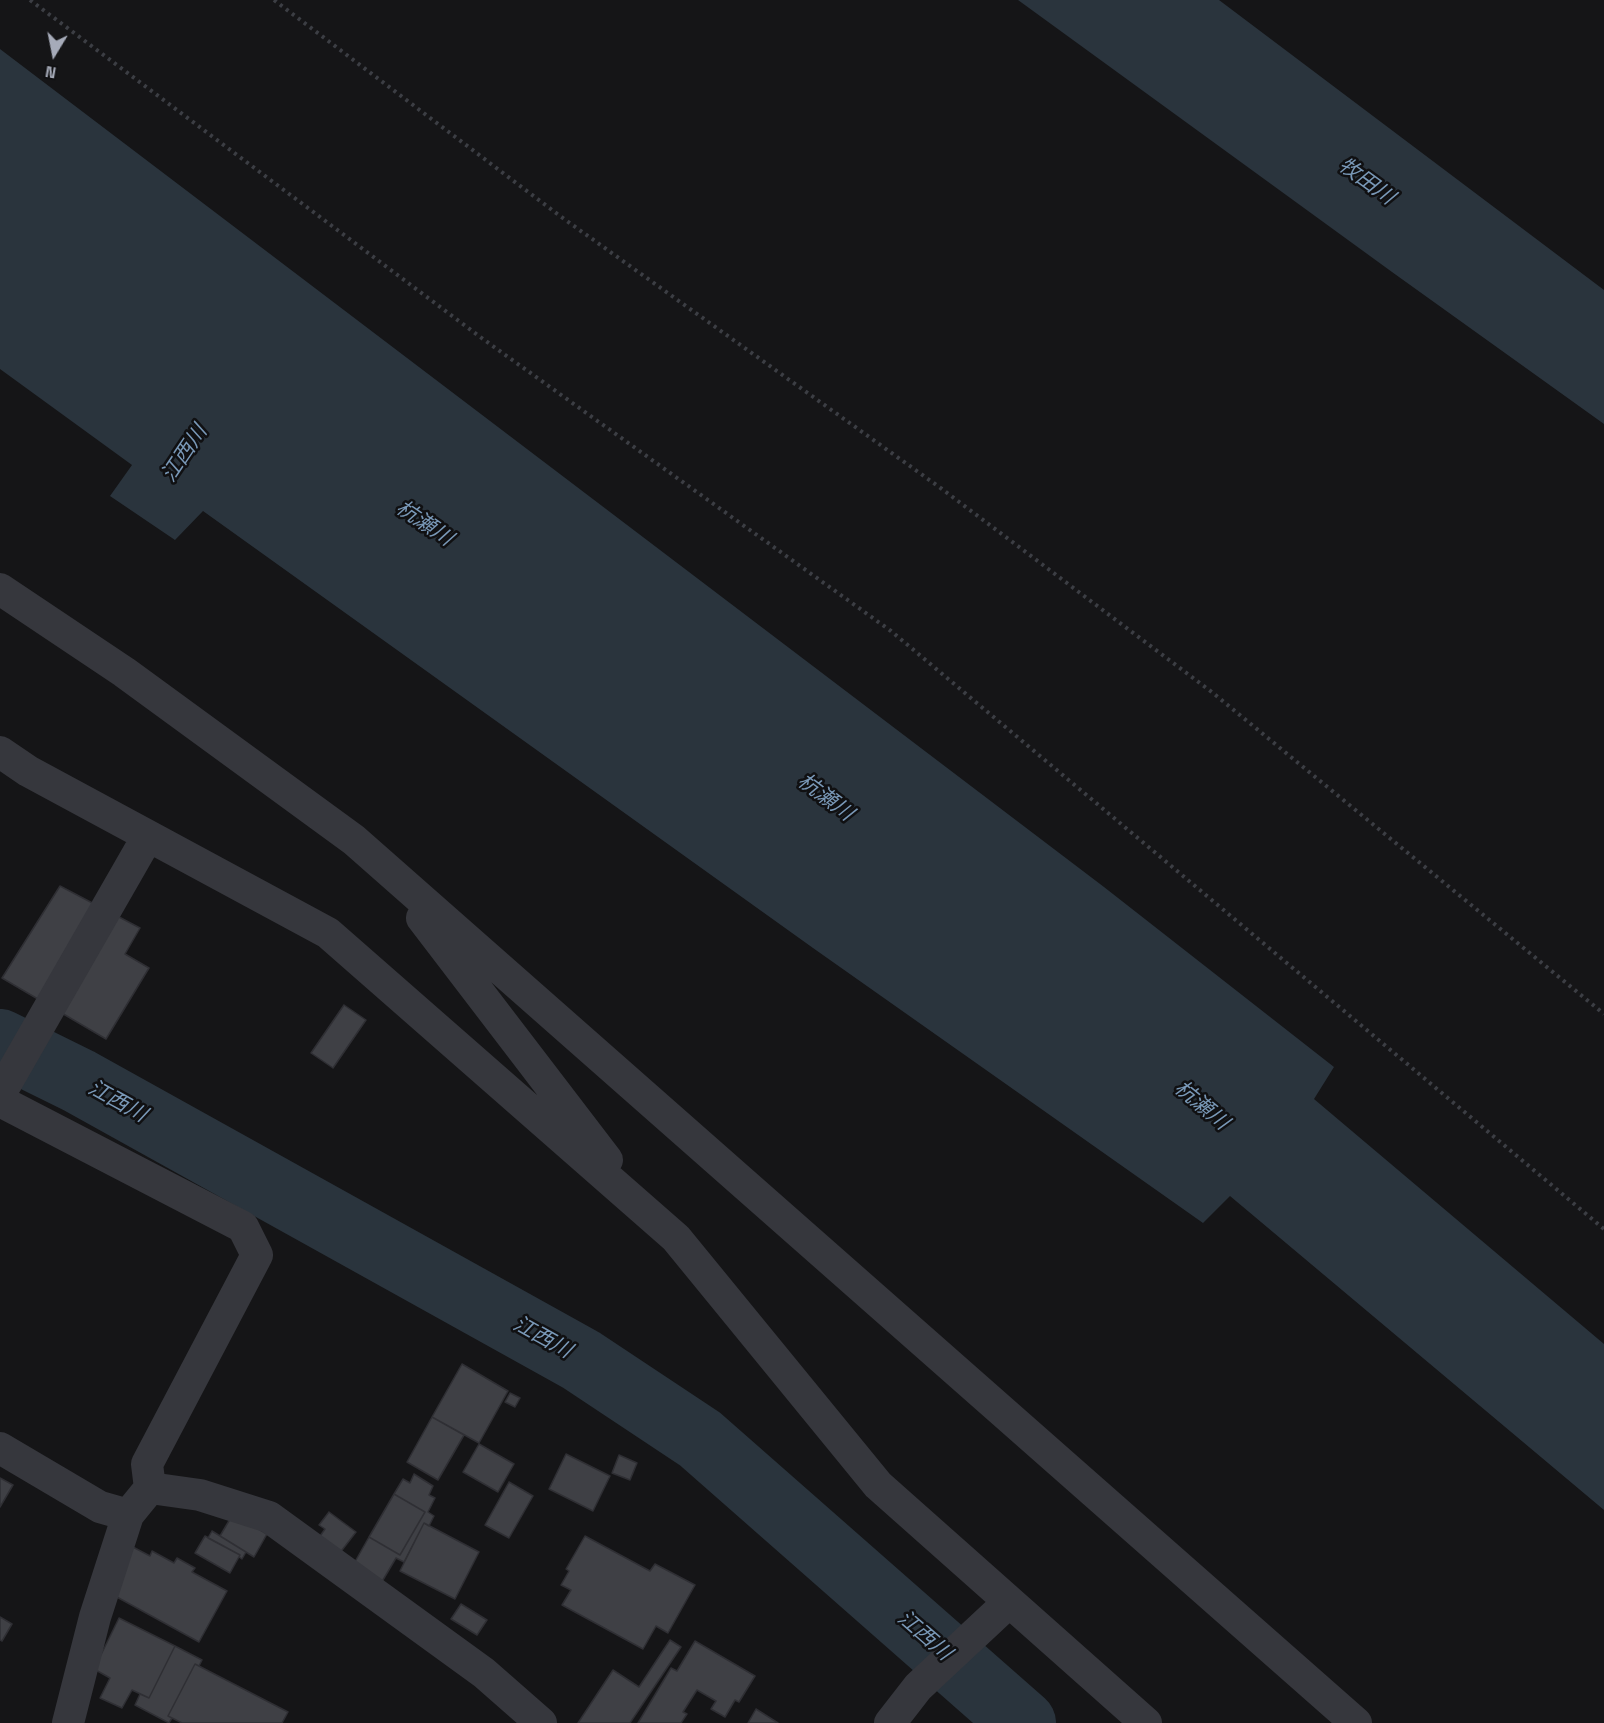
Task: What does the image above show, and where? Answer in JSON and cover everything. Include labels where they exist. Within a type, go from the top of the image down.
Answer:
[{"type":"street","points":[[0,589],[123,672],[354,840],[1356,1723]]},
{"type":"street","points":[[0,752],[28,771],[328,933],[676,1238],[878,1485],[1146,1723]]},
{"type":"street","points":[[68,1723],[95,1617],[128,1515],[150,1488],[147,1464],[257,1255],[243,1227],[2,1092],[148,836]]},
{"type":"street","points":[[380,863],[649,1214]]},
{"type":"street","points":[[0,1448],[100,1506],[128,1515]]},
{"type":"street","points":[[150,1488],[200,1495],[269,1517],[484,1673],[541,1723]]},
{"type":"street","points":[[890,1723],[918,1687],[1009,1602]]},
{"type":"path","points":[[30,0],[483,339],[891,631],[1604,1228]]},
{"type":"path","points":[[274,0],[560,216],[942,489],[1212,693],[1604,1014]]},
{"type":"water","name":"牧田川","points":[[1018,0],[1219,0],[1604,290],[1604,424],[1392,272]]},
{"type":"water","name":"杭瀬川","points":[[0,49],[1104,887],[1334,1067],[1314,1099],[1604,1344],[1604,1510],[1230,1196],[1203,1223],[813,948],[203,511],[175,540],[110,496],[132,465],[0,369]]},
{"type":"building","points":[[60,886],[140,928],[125,954],[149,968],[106,1039],[2,978]]},
{"type":"building","points":[[344,1005],[366,1020],[333,1068],[311,1053]]},
{"type":"building","points":[[462,1364],[508,1391],[479,1443],[432,1417]]},
{"type":"building","points":[[510,1393],[520,1398],[515,1407],[505,1402]]},
{"type":"building","points":[[432,1417],[464,1435],[438,1480],[407,1462]]},
{"type":"building","points":[[479,1444],[514,1464],[498,1492],[463,1472]]},
{"type":"building","points":[[566,1454],[610,1476],[593,1511],[549,1489]]},
{"type":"building","points":[[619,1455],[637,1463],[630,1480],[612,1473]]},
{"type":"building","points":[[414,1474],[433,1486],[429,1495],[435,1498],[428,1512],[434,1516],[429,1526],[424,1523],[404,1562],[396,1558],[380,1585],[352,1567],[369,1537],[400,1555],[425,1512],[394,1494],[403,1479],[410,1483]]},
{"type":"building","points":[[0,1478],[13,1485],[0,1507]]},
{"type":"building","points":[[509,1482],[533,1496],[509,1538],[485,1525]]},
{"type":"building","points":[[394,1494],[425,1512],[400,1555],[369,1537]]},
{"type":"building","points":[[329,1512],[356,1532],[339,1554],[318,1539],[325,1529],[319,1525]]},
{"type":"building","points":[[233,1514],[267,1534],[254,1557],[220,1536]]},
{"type":"building","points":[[424,1523],[479,1552],[455,1599],[400,1571]]},
{"type":"building","points":[[212,1531],[246,1552],[242,1559],[240,1555],[208,1538]]},
{"type":"building","points":[[205,1536],[240,1555],[230,1573],[195,1553]]},
{"type":"building","points":[[585,1536],[650,1571],[655,1564],[695,1585],[668,1633],[656,1626],[643,1649],[562,1605],[571,1590],[561,1585],[569,1571],[566,1569]]},
{"type":"building","points":[[131,1546],[150,1556],[152,1551],[174,1563],[177,1558],[195,1568],[192,1572],[227,1591],[199,1642],[115,1596]]},
{"type":"building","points":[[461,1604],[487,1620],[477,1635],[451,1619]]},
{"type":"building","points":[[0,1617],[12,1624],[2,1641],[0,1640]]},
{"type":"building","points":[[119,1618],[175,1646],[149,1698],[132,1690],[122,1708],[100,1698],[110,1678],[94,1669]]},
{"type":"building","points":[[670,1640],[681,1647],[630,1723],[578,1723],[613,1670],[639,1687]]},
{"type":"building","points":[[695,1641],[755,1676],[739,1702],[735,1700],[725,1717],[711,1709],[716,1701],[697,1690],[683,1712],[687,1714],[681,1723],[638,1723],[671,1668],[677,1671]]},
{"type":"building","points":[[175,1646],[202,1660],[199,1666],[195,1664],[168,1716],[172,1718],[169,1723],[135,1705],[140,1694],[149,1698]]},
{"type":"building","points":[[195,1664],[288,1712],[282,1723],[182,1723],[168,1716]]},
{"type":"building","points":[[756,1709],[778,1723],[748,1723]]},
{"type":"waterway","name":"江西川","points":[[0,1042],[79,1081],[581,1360],[700,1439],[1023,1723]]}]
